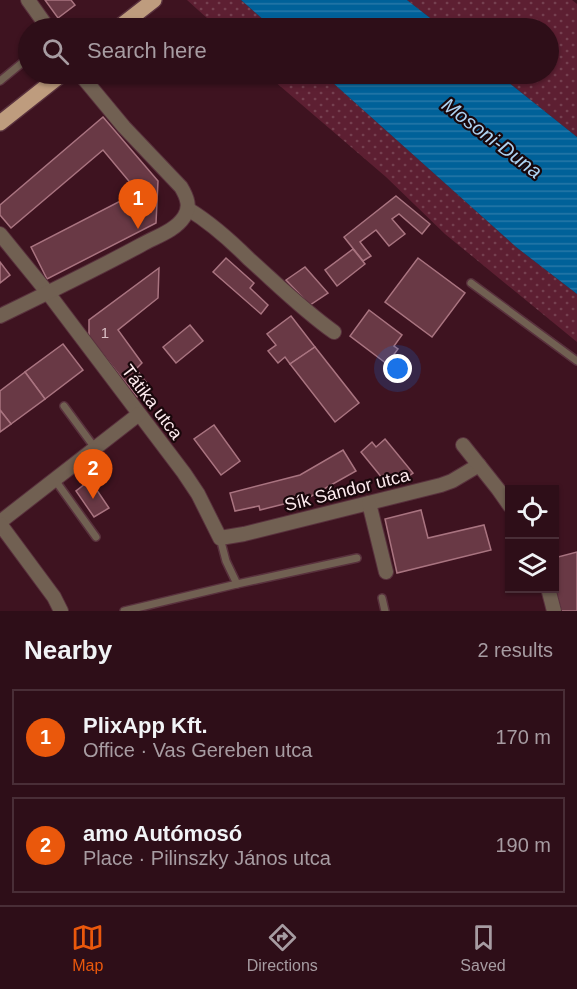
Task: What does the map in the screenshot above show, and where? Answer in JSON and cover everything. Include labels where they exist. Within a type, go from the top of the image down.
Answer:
[{"type":"main road","points":[[131,18],[154,0]]},
{"type":"main road","points":[[0,123],[49,84]]},
{"type":"street","points":[[28,0],[41,18]]},
{"type":"street","points":[[0,316],[171,229],[184,218],[188,209],[186,197],[181,188],[124,127],[88,84]]},
{"type":"street","points":[[188,209],[216,228],[294,300],[334,332]]},
{"type":"street","name":"Tátika utca","points":[[0,234],[48,293],[184,473],[198,494],[220,538]]},
{"type":"street","points":[[61,611],[54,597],[0,523],[139,414]]},
{"type":"street","points":[[463,445],[505,500]]},
{"type":"street","name":"Sík Sándor utca","points":[[220,538],[441,485],[478,465]]},
{"type":"street","points":[[369,502],[386,572]]},
{"type":"street","points":[[549,593],[554,611]]},
{"type":"lane","points":[[0,81],[18,66]]},
{"type":"lane","points":[[471,283],[577,362]]},
{"type":"lane","points":[[64,406],[95,448]]},
{"type":"lane","points":[[55,480],[96,537]]},
{"type":"lane","points":[[220,538],[226,561],[237,584]]},
{"type":"lane","points":[[124,611],[357,558]]},
{"type":"lane","points":[[382,598],[385,611]]},
{"type":"shaded area","points":[[187,0],[241,0],[262,18],[207,18]]},
{"type":"shaded area","points":[[407,0],[572,0],[577,4],[577,137],[511,84],[559,84],[559,18],[430,18]]},
{"type":"shaded area","points":[[278,84],[334,84],[516,247],[577,294],[577,342],[445,234],[386,177]]},
{"type":"water","points":[[241,0],[407,0],[430,18],[262,18]]},
{"type":"water","name":"Mosoni-Duna","points":[[334,84],[511,84],[577,137],[577,294],[516,247]]},
{"type":"building","points":[[45,0],[71,0],[75,5],[58,18]]},
{"type":"building","points":[[103,117],[158,181],[156,223],[47,279],[31,247],[138,192],[103,150],[11,228],[0,215],[0,205]]},
{"type":"building","points":[[396,196],[430,224],[422,234],[399,214],[392,219],[405,234],[389,246],[376,230],[360,242],[371,256],[363,261],[344,237]]},
{"type":"building","points":[[353,249],[365,264],[337,286],[325,270]]},
{"type":"building","points":[[226,258],[254,283],[250,288],[268,305],[261,314],[213,272]]},
{"type":"building","points":[[418,258],[465,293],[432,337],[385,302]]},
{"type":"building","points":[[0,262],[10,275],[0,283]]},
{"type":"building","points":[[305,267],[328,293],[310,305],[286,280]]},
{"type":"building","points":[[159,268],[158,298],[118,330],[142,363],[136,369],[150,387],[137,397],[89,337],[89,320]]},
{"type":"building","points":[[369,310],[402,335],[394,346],[398,349],[387,364],[350,336]]},
{"type":"building","points":[[291,316],[315,347],[290,364],[285,357],[278,363],[268,351],[276,345],[267,334]]},
{"type":"building","points":[[190,325],[203,341],[176,363],[163,347]]},
{"type":"building","points":[[63,344],[83,370],[45,399],[25,372]]},
{"type":"building","points":[[315,347],[359,403],[335,422],[290,364]]},
{"type":"building","points":[[25,372],[45,399],[11,424],[0,410],[0,391]]},
{"type":"building","points":[[0,410],[11,424],[0,432]]},
{"type":"building","points":[[214,425],[240,461],[221,475],[194,439]]},
{"type":"building","points":[[385,439],[413,473],[401,482],[396,476],[387,484],[361,452],[372,442],[376,447]]},
{"type":"building","points":[[343,450],[356,471],[308,498],[260,510],[259,506],[235,511],[230,493],[300,475]]},
{"type":"building","points":[[90,480],[109,508],[94,517],[76,491]]},
{"type":"building","points":[[421,510],[428,538],[484,525],[491,550],[397,573],[385,519]]},
{"type":"building","points":[[577,552],[577,611],[561,611],[556,593],[559,593],[559,557]]},
{"type":"place","name":"PlixApp Kft.","points":[[138,229]]},
{"type":"place","name":"amo Autómosó","points":[[93,499]]}]
